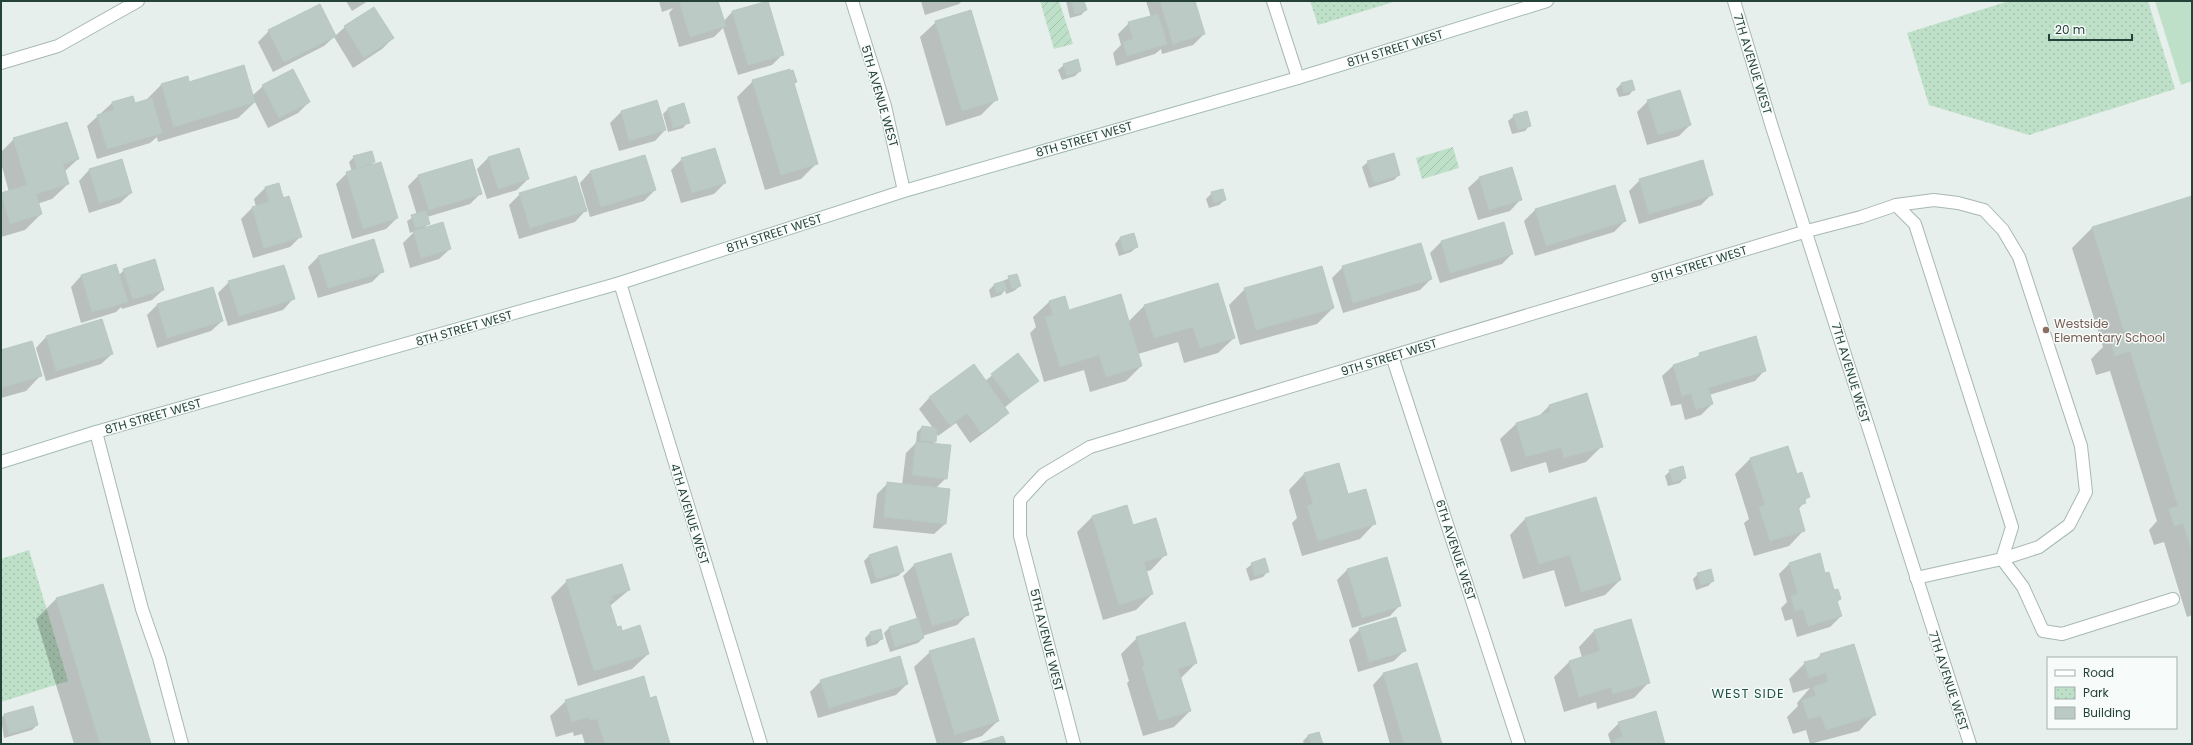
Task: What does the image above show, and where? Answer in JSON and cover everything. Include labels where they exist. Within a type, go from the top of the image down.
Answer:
[{"type":"street","points":[[1,63],[58,46],[138,1]]},
{"type":"street","name":"5TH AVENUE WEST","points":[[852,1],[885,106],[904,191]]},
{"type":"street","points":[[1273,1],[1298,78]]},
{"type":"street","name":"8TH STREET WEST","points":[[1,462],[96,432],[620,283],[904,191],[1298,78],[1547,1]]},
{"type":"street","name":"7TH AVENUE WEST","points":[[1734,1],[1916,578],[1970,744]]},
{"type":"street","name":"9TH STREET WEST","points":[[1020,536],[1020,500],[1042,475],[1090,447],[1807,231],[1896,206],[1934,200],[1958,203],[1984,210],[2003,230],[2019,257],[2081,446],[2086,492],[2070,525],[2039,547],[2002,559],[1916,578]]},
{"type":"street","points":[[1896,206],[1915,224],[2012,527],[2002,559],[2023,587],[2043,631],[2062,634],[2173,599]]},
{"type":"street","name":"4TH AVENUE WEST","points":[[620,283],[761,744]]},
{"type":"street","name":"6TH AVENUE WEST","points":[[1392,356],[1519,744]]},
{"type":"street","points":[[96,432],[142,609],[159,658],[182,744]]},
{"type":"street","name":"5TH AVENUE WEST","points":[[1020,536],[1074,744]]},
{"type":"green space","points":[[1040,1],[1059,1],[1073,44],[1054,49]]},
{"type":"green space","points":[[1310,1],[1397,1],[1318,25]]},
{"type":"green space","points":[[2009,1],[2148,1],[2175,89],[2029,135],[1929,105],[1907,33]]},
{"type":"green space","points":[[2155,1],[2192,1],[2192,81],[2181,85]]},
{"type":"green space","points":[[1453,147],[1459,168],[1422,179],[1416,158]]},
{"type":"green space","points":[[29,550],[68,681],[1,702],[1,559]]},
{"type":"building","points":[[679,1],[718,1],[726,26],[690,37]]},
{"type":"building","points":[[768,1],[784,55],[748,65],[732,11]]},
{"type":"building","points":[[1071,1],[1084,1],[1087,10],[1075,14]]},
{"type":"building","points":[[1160,1],[1195,1],[1205,34],[1173,44]]},
{"type":"building","points":[[320,4],[336,36],[284,62],[268,30]]},
{"type":"building","points":[[374,7],[394,38],[364,58],[344,26]]},
{"type":"building","points":[[971,10],[998,100],[962,111],[935,21]]},
{"type":"building","points":[[1158,14],[1167,44],[1127,56],[1123,42],[1133,39],[1128,22]]},
{"type":"building","points":[[1078,59],[1081,71],[1067,76],[1063,64]]},
{"type":"building","points":[[244,65],[255,102],[174,127],[161,84],[188,76],[189,82]]},
{"type":"building","points":[[293,69],[310,102],[279,118],[262,85]]},
{"type":"building","points":[[790,69],[790,71],[793,70],[797,82],[794,83],[818,164],[781,175],[752,80]]},
{"type":"building","points":[[1632,80],[1635,90],[1624,93],[1621,83]]},
{"type":"building","points":[[1680,90],[1691,125],[1658,135],[1647,100]]},
{"type":"building","points":[[133,96],[135,103],[152,98],[162,133],[107,149],[97,115],[114,110],[112,102]]},
{"type":"building","points":[[657,100],[666,130],[629,141],[621,111]]},
{"type":"building","points":[[684,103],[690,123],[673,128],[668,108]]},
{"type":"building","points":[[1527,111],[1531,126],[1518,130],[1513,115]]},
{"type":"building","points":[[67,122],[79,159],[63,164],[69,184],[36,194],[42,214],[10,224],[1,193],[27,185],[13,138]]},
{"type":"building","points":[[519,148],[529,179],[498,189],[488,157]]},
{"type":"building","points":[[715,148],[726,183],[692,193],[681,158]]},
{"type":"building","points":[[372,151],[375,162],[357,168],[353,156]]},
{"type":"building","points":[[1394,153],[1400,175],[1374,183],[1367,161]]},
{"type":"building","points":[[645,155],[656,190],[601,207],[590,171]]},
{"type":"building","points":[[122,159],[132,193],[99,203],[89,169]]},
{"type":"building","points":[[472,159],[482,194],[429,210],[418,175]]},
{"type":"building","points":[[1703,160],[1713,195],[1649,214],[1639,179]]},
{"type":"building","points":[[381,162],[398,218],[363,229],[346,172]]},
{"type":"building","points":[[1512,167],[1522,200],[1489,210],[1479,177]]},
{"type":"building","points":[[576,176],[587,211],[530,228],[519,193]]},
{"type":"building","points":[[279,183],[283,198],[289,196],[302,237],[264,248],[252,207],[269,202],[265,187]]},
{"type":"building","points":[[1615,185],[1626,221],[1546,246],[1535,209]]},
{"type":"building","points":[[1223,189],[1226,200],[1214,203],[1211,192]]},
{"type":"building","points":[[2192,196],[2192,551],[2183,523],[2174,526],[2169,509],[2178,506],[2130,351],[2115,356],[2110,339],[2125,334],[2092,227]]},
{"type":"building","points":[[426,211],[430,224],[415,228],[411,215]]},
{"type":"building","points":[[443,222],[451,249],[421,258],[413,231]]},
{"type":"building","points":[[1504,222],[1513,254],[1450,273],[1441,241]]},
{"type":"building","points":[[1134,233],[1138,247],[1124,252],[1120,237]]},
{"type":"building","points":[[374,239],[384,272],[328,288],[318,256]]},
{"type":"building","points":[[1421,243],[1432,279],[1353,303],[1342,266]]},
{"type":"building","points":[[155,259],[164,290],[133,299],[123,269]]},
{"type":"building","points":[[116,264],[128,302],[92,312],[81,275]]},
{"type":"building","points":[[284,265],[295,299],[239,316],[228,281]]},
{"type":"building","points":[[1322,266],[1334,308],[1256,330],[1244,288]]},
{"type":"building","points":[[1017,274],[1021,286],[1012,289],[1008,276]]},
{"type":"building","points":[[1004,281],[1007,290],[996,293],[994,284]]},
{"type":"building","points":[[1218,283],[1235,338],[1200,348],[1193,327],[1154,338],[1144,305]]},
{"type":"building","points":[[213,287],[223,321],[167,338],[157,304]]},
{"type":"building","points":[[1121,294],[1142,366],[1106,377],[1099,355],[1060,367],[1045,317],[1053,315],[1049,301],[1065,296],[1069,310]]},
{"type":"building","points":[[102,319],[113,354],[56,371],[46,336]]},
{"type":"building","points":[[1756,336],[1766,371],[1708,388],[1713,404],[1696,410],[1691,393],[1682,396],[1673,365],[1700,356],[1699,353]]},
{"type":"building","points":[[32,341],[42,376],[1,388],[1,350]]},
{"type":"building","points":[[1018,353],[1039,381],[1011,401],[991,374]]},
{"type":"building","points":[[974,364],[1009,413],[981,433],[967,413],[950,426],[929,397]]},
{"type":"building","points":[[1587,393],[1603,447],[1564,458],[1561,447],[1526,457],[1516,423],[1550,412],[1549,405]]},
{"type":"building","points":[[922,426],[937,428],[936,442],[920,440]]},
{"type":"building","points":[[916,442],[951,445],[947,479],[912,475]]},
{"type":"building","points":[[1788,446],[1797,474],[1802,472],[1810,497],[1804,499],[1806,503],[1798,506],[1805,531],[1770,541],[1759,507],[1765,505],[1750,458]]},
{"type":"building","points":[[1339,463],[1348,494],[1366,489],[1376,524],[1318,541],[1307,506],[1313,504],[1304,473]]},
{"type":"building","points":[[1683,466],[1686,478],[1673,482],[1669,470]]},
{"type":"building","points":[[887,482],[950,489],[946,524],[884,517]]},
{"type":"building","points":[[1596,497],[1621,580],[1581,592],[1570,555],[1539,564],[1525,518]]},
{"type":"building","points":[[1127,505],[1133,525],[1156,518],[1167,555],[1144,562],[1153,594],[1119,605],[1092,516]]},
{"type":"building","points":[[897,546],[904,571],[876,579],[869,555]]},
{"type":"building","points":[[951,553],[969,615],[932,626],[914,564]]},
{"type":"building","points":[[1820,553],[1825,573],[1829,572],[1834,590],[1838,589],[1841,599],[1837,601],[1842,616],[1808,626],[1803,609],[1795,611],[1791,596],[1798,594],[1789,563]]},
{"type":"building","points":[[1387,557],[1401,606],[1362,618],[1347,569]]},
{"type":"building","points":[[1265,558],[1269,572],[1255,576],[1251,563]]},
{"type":"building","points":[[622,564],[630,590],[611,596],[613,600],[609,601],[617,627],[621,626],[622,631],[640,625],[649,654],[594,671],[566,580]]},
{"type":"building","points":[[1711,569],[1714,581],[1701,585],[1697,573]]},
{"type":"building","points":[[103,584],[151,744],[100,744],[56,598]]},
{"type":"building","points":[[1396,617],[1406,651],[1369,662],[1359,628]]},
{"type":"building","points":[[918,618],[924,638],[895,647],[889,627]]},
{"type":"building","points":[[1631,619],[1650,683],[1613,694],[1611,687],[1579,697],[1569,661],[1600,651],[1594,630]]},
{"type":"building","points":[[1185,622],[1197,663],[1178,669],[1191,711],[1159,721],[1142,667],[1145,666],[1136,637]]},
{"type":"building","points":[[881,629],[883,639],[872,642],[870,632]]},
{"type":"building","points":[[974,638],[999,721],[955,735],[929,651]]},
{"type":"building","points":[[1854,644],[1876,715],[1826,730],[1821,716],[1808,719],[1802,700],[1816,696],[1813,687],[1828,682],[1826,673],[1809,678],[1804,662],[1821,658],[1820,654]]},
{"type":"building","points":[[900,656],[908,684],[829,708],[820,680]]},
{"type":"building","points":[[1417,663],[1442,744],[1404,744],[1383,673]]},
{"type":"building","points":[[644,676],[650,698],[656,696],[670,744],[605,744],[597,719],[590,720],[589,717],[572,722],[565,700]]},
{"type":"building","points":[[33,706],[38,725],[9,734],[4,714]]},
{"type":"building","points":[[1656,711],[1665,744],[1615,744],[1614,740],[1623,737],[1618,722]]},
{"type":"building","points":[[1319,732],[1323,744],[1311,744],[1308,735]]},
{"type":"building","points":[[1003,736],[1006,744],[977,744]]},
{"type":"place","name":"Westside Elementary School","points":[[2046,330]]},
{"type":"district","name":"WEST SIDE","points":[[1748,693]]}]
